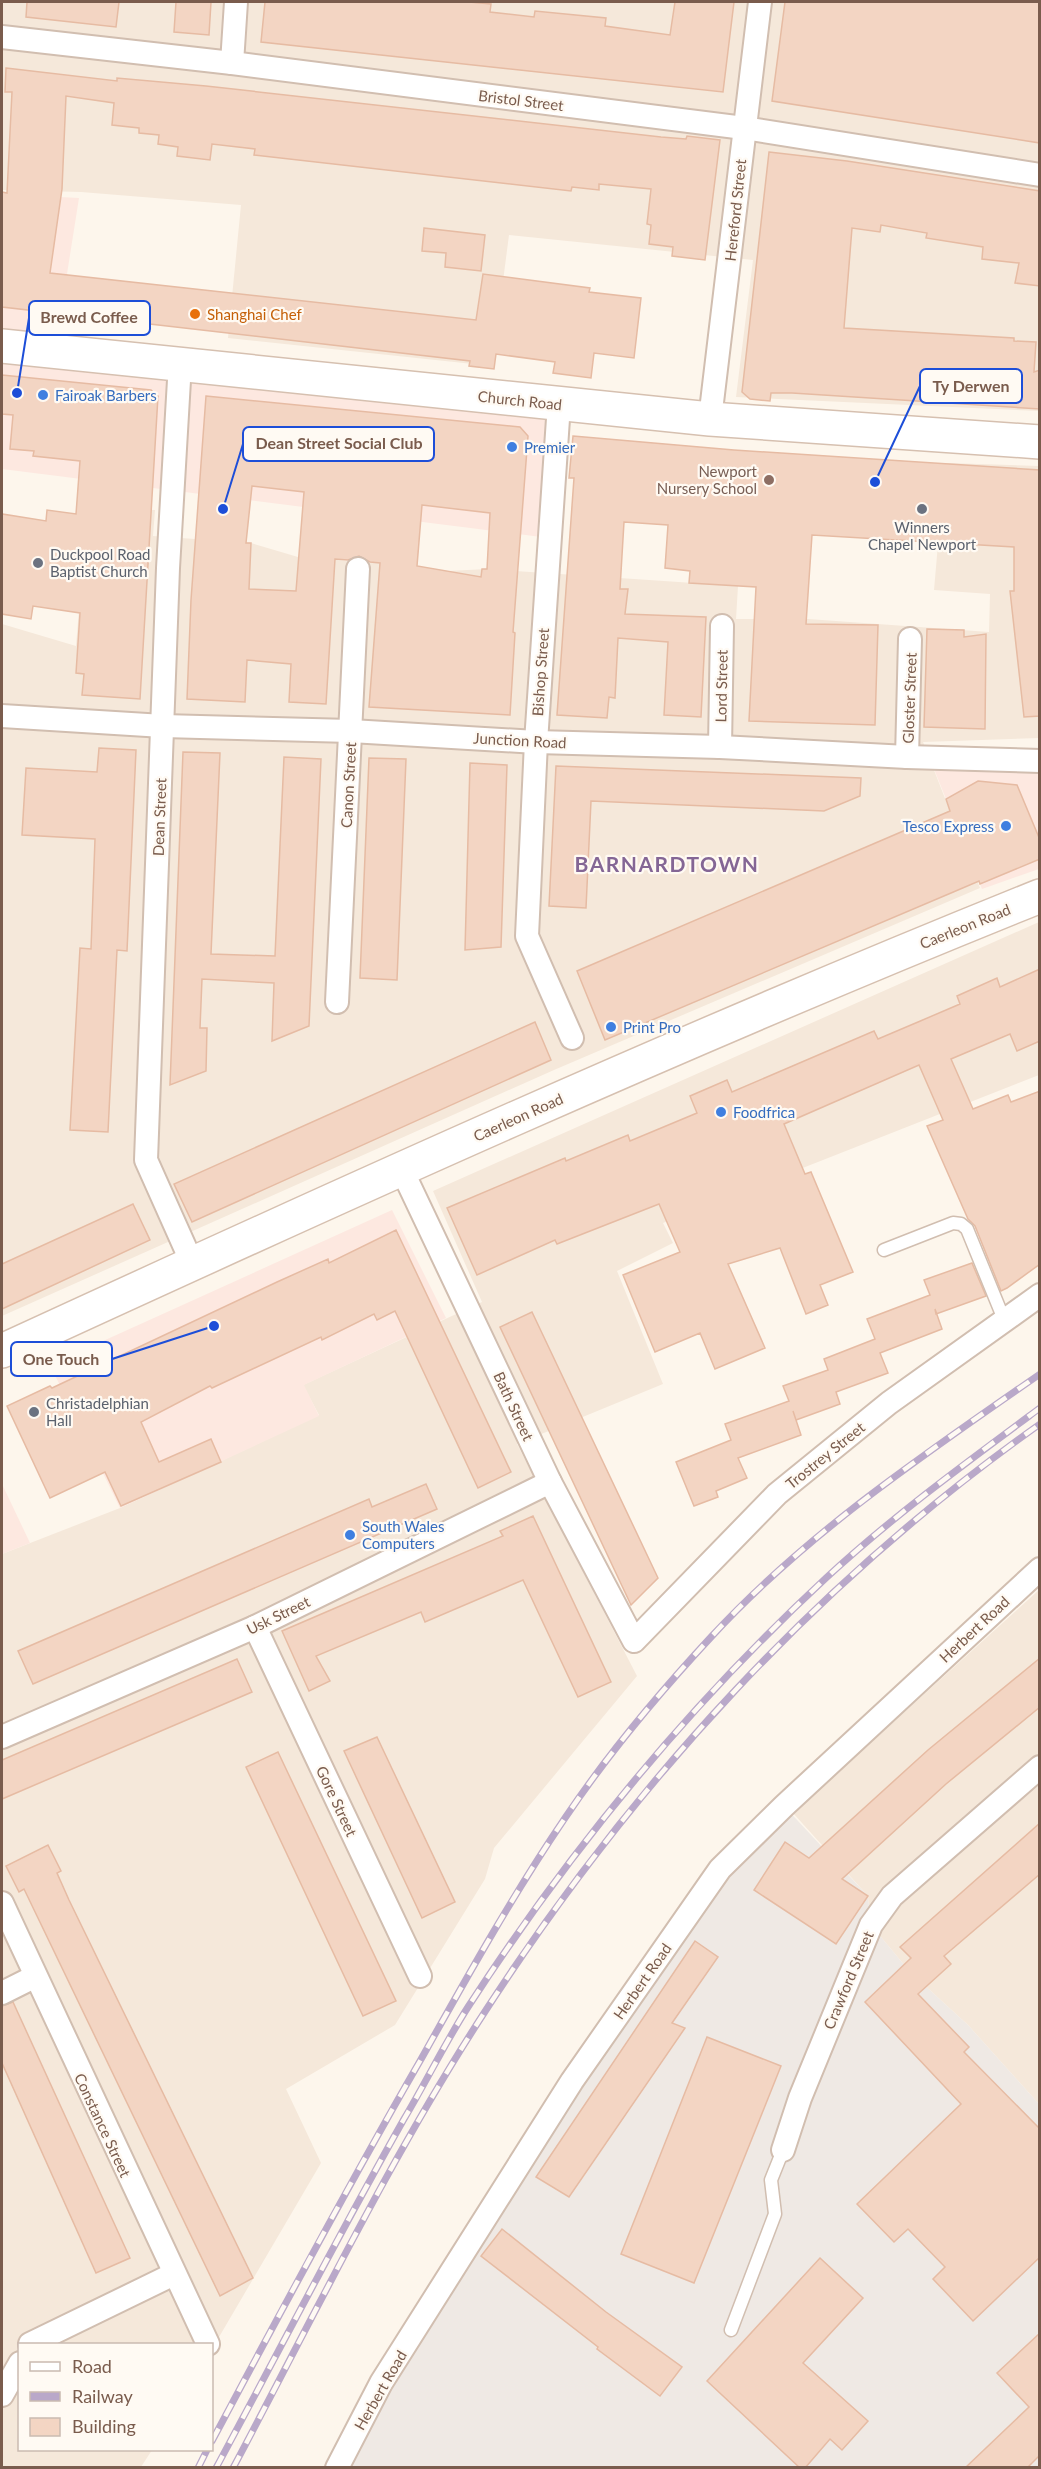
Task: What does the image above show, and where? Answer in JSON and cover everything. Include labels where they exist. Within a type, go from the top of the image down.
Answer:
[{"type":"main road","name":"Church Road","points":[[2,345],[710,420],[1040,442]]},
{"type":"main road","name":"Caerleon Road","points":[[2,1351],[401,1168],[844,975],[1040,896]]},
{"type":"street","points":[[232,63],[237,2]]},
{"type":"street","name":"Hereford Street","points":[[710,420],[760,2]]},
{"type":"street","name":"Bristol Street","points":[[2,37],[232,63],[744,128],[1040,175]]},
{"type":"street","name":"Dean Street","points":[[180,363],[146,1160],[192,1263]]},
{"type":"street","name":"Bishop Street","points":[[559,404],[536,742],[527,936],[572,1038]]},
{"type":"street","name":"Canon Street","points":[[337,1002],[358,569]]},
{"type":"street","name":"Lord Street","points":[[720,747],[722,626]]},
{"type":"street","name":"Gloster Street","points":[[907,757],[910,639]]},
{"type":"street","name":"Junction Road","points":[[2,716],[163,726],[351,731],[536,742],[720,747],[907,757],[1040,761]]},
{"type":"street","name":"Bath Street","points":[[401,1168],[550,1482],[634,1641]]},
{"type":"street","name":"Trostrey Street","points":[[634,1641],[777,1494],[889,1403],[1040,1295]]},
{"type":"street","name":"Usk Street","points":[[2,1737],[255,1627],[550,1482]]},
{"type":"street","name":"Herbert Road","points":[[337,2468],[381,2383],[572,2081],[720,1869],[784,1806],[1040,1569]]},
{"type":"street","name":"Gore Street","points":[[255,1627],[420,1976]]},
{"type":"street","name":"Crawford Street","points":[[783,2151],[800,2098],[871,1924],[892,1896],[1040,1767]]},
{"type":"street","name":"Constance Street","points":[[2,1903],[34,1977],[207,2343]]},
{"type":"street","points":[[2,1993],[34,1977]]},
{"type":"street","points":[[32,2343],[174,2274]]},
{"type":"street","points":[[2,2395],[18,2367]]},
{"type":"lane","points":[[884,1250],[953,1223],[961,1224],[967,1229],[1005,1322]]},
{"type":"lane","points":[[731,2330],[775,2214],[771,2180],[783,2151]]},
{"type":"shaded area","points":[[2,2],[1039,2],[1039,411],[736,397],[753,260],[509,235],[492,366],[228,338],[241,205],[81,192],[2,190]]},
{"type":"shaded area","points":[[2,194],[79,198],[55,350],[559,404],[549,538],[2,469]]},
{"type":"shaded area","points":[[947,463],[1039,466],[1039,738],[923,742],[980,888],[554,1070],[2,1316],[2,624],[76,646],[87,511],[115,508],[155,510],[153,536],[251,543],[298,557],[417,566],[448,571],[487,569],[738,586],[736,619],[808,619],[989,632],[990,594],[934,590],[938,544],[942,543]]},
{"type":"shaded area","points":[[934,769],[1039,773],[1039,869],[982,889]]},
{"type":"shaded area","points":[[1039,922],[1039,1075],[663,1223],[673,1243],[617,1271],[663,1384],[517,1444],[637,1676],[494,1848],[485,1879],[395,2025],[286,2089],[321,2163],[213,2347],[213,2343],[18,2343],[18,2451],[151,2451],[141,2467],[2,2468],[2,1554],[120,1508],[319,1415],[303,1385],[482,1302],[433,1191]]},
{"type":"shaded area","points":[[392,1210],[446,1318],[304,1385],[319,1416],[120,1508],[50,1365]]},
{"type":"shaded area","points":[[2,1484],[30,1543],[2,1554]]},
{"type":"shaded area","points":[[1039,1590],[1039,2104],[968,2025],[910,1972],[871,1925],[868,1896],[793,1813]]},
{"type":"shaded area","points":[[784,1806],[868,1896],[871,1925],[910,1972],[968,2025],[1039,2104],[1039,2467],[337,2468],[572,2081]]},
{"type":"building","points":[[27,2],[119,2],[116,27],[26,17]]},
{"type":"building","points":[[176,2],[211,2],[209,35],[174,32]]},
{"type":"building","points":[[265,2],[469,2],[491,4],[490,12],[534,17],[535,11],[606,18],[605,26],[670,35],[675,2],[734,2],[723,92],[261,42]]},
{"type":"building","points":[[785,2],[1040,2],[1040,143],[772,101]]},
{"type":"building","points":[[6,68],[117,81],[117,78],[206,86],[661,137],[686,139],[687,136],[720,140],[705,260],[672,256],[673,247],[649,244],[651,225],[647,224],[651,189],[599,184],[599,190],[572,187],[571,191],[254,155],[255,149],[212,144],[210,160],[177,156],[178,147],[158,144],[159,135],[139,133],[139,128],[112,125],[114,103],[66,96],[62,189],[50,273],[476,320],[483,274],[590,288],[589,292],[641,298],[634,358],[594,353],[591,378],[553,373],[555,362],[496,354],[494,369],[469,366],[470,361],[2,307],[2,192],[7,193],[12,92],[5,92]]},
{"type":"building","points":[[769,152],[847,161],[1040,191],[1040,286],[1015,283],[1019,263],[982,259],[983,247],[926,238],[927,233],[881,225],[880,232],[852,228],[844,328],[1014,338],[1014,341],[1036,342],[1034,372],[1040,370],[1040,409],[792,393],[771,393],[770,401],[750,399],[742,392]]},
{"type":"building","points":[[424,228],[485,235],[481,271],[445,267],[446,253],[422,251]]},
{"type":"building","points":[[2,375],[151,390],[158,396],[140,699],[82,695],[84,674],[76,673],[80,613],[33,606],[31,619],[2,614],[2,514],[46,521],[47,510],[76,514],[80,461],[33,456],[34,451],[10,449],[13,415],[2,414]]},
{"type":"building","points":[[206,396],[520,427],[528,436],[513,632],[515,633],[510,715],[369,707],[380,563],[370,562],[359,556],[348,560],[335,559],[326,704],[289,702],[291,664],[247,660],[245,702],[187,699],[191,600]],"holes":[[[252,486],[304,492],[296,591],[249,589],[251,543],[246,543]],[[422,505],[490,513],[487,569],[482,569],[481,577],[417,566]]]},
{"type":"building","points":[[573,436],[734,450],[1040,470],[1040,716],[1024,717],[1010,591],[1014,591],[1014,547],[812,535],[806,624],[878,625],[875,725],[749,721],[756,587],[689,583],[690,571],[665,568],[668,525],[624,522],[620,589],[628,589],[625,614],[706,617],[701,717],[664,715],[668,642],[618,638],[615,698],[609,697],[607,718],[557,715],[574,478],[569,478]]},
{"type":"building","points":[[927,629],[964,630],[964,637],[986,634],[985,729],[924,727]]},
{"type":"building","points":[[99,748],[136,750],[127,951],[117,950],[108,1132],[70,1130],[80,948],[91,949],[95,839],[22,835],[26,768],[97,772]]},
{"type":"building","points":[[183,752],[220,753],[211,954],[275,956],[284,757],[321,759],[309,1026],[272,1041],[274,983],[202,979],[200,1028],[207,1028],[206,1071],[170,1085]]},
{"type":"building","points":[[369,758],[406,759],[397,980],[360,978]]},
{"type":"building","points":[[470,763],[507,765],[501,947],[465,950]]},
{"type":"building","points":[[556,766],[861,778],[860,796],[824,811],[591,801],[586,908],[549,906]]},
{"type":"building","points":[[978,781],[1017,785],[1040,840],[1040,859],[980,884],[979,881],[605,1040],[577,971],[950,811],[946,799]]},
{"type":"building","points":[[1040,969],[1040,1041],[1017,1051],[1010,1034],[951,1059],[973,1109],[1008,1095],[1011,1102],[1040,1091],[1040,1264],[1007,1288],[1001,1291],[975,1226],[968,1219],[927,1126],[943,1120],[919,1065],[784,1124],[805,1174],[811,1172],[853,1272],[820,1285],[828,1305],[806,1314],[780,1248],[728,1264],[765,1348],[715,1369],[700,1333],[655,1352],[623,1275],[680,1252],[659,1204],[557,1244],[555,1240],[477,1275],[447,1208],[565,1158],[566,1161],[628,1135],[630,1141],[697,1113],[690,1096],[727,1080],[732,1092],[874,1031],[878,1039],[960,1004],[957,996],[997,978],[1000,987]]},
{"type":"building","points":[[535,1022],[551,1060],[192,1222],[174,1184]]},
{"type":"building","points":[[133,1204],[150,1240],[2,1309],[2,1264]]},
{"type":"building","points":[[396,1230],[511,1472],[478,1488],[395,1311],[377,1320],[374,1314],[322,1340],[321,1337],[212,1388],[210,1386],[141,1422],[159,1462],[211,1439],[221,1462],[121,1506],[105,1472],[50,1498],[7,1406],[50,1386],[52,1388],[328,1259],[329,1263]]},
{"type":"building","points":[[972,1263],[986,1296],[937,1314],[942,1329],[880,1353],[888,1373],[836,1392],[840,1404],[796,1420],[801,1435],[738,1458],[747,1478],[716,1491],[718,1497],[694,1506],[676,1462],[731,1440],[725,1424],[789,1401],[783,1386],[828,1370],[824,1359],[875,1339],[867,1319],[930,1295],[924,1280]]},
{"type":"building","points":[[532,1312],[658,1578],[631,1605],[500,1327]]},
{"type":"building","points":[[426,1484],[437,1509],[33,1684],[18,1651],[369,1499],[372,1507]]},
{"type":"building","points":[[533,1516],[611,1682],[578,1697],[523,1580],[425,1622],[421,1612],[316,1656],[330,1681],[309,1691],[282,1631],[503,1536],[500,1531]]},
{"type":"building","points":[[1040,1658],[1040,1707],[946,1784],[842,1879],[868,1896],[836,1944],[754,1890],[785,1842],[809,1858],[928,1750]]},
{"type":"building","points":[[237,1659],[252,1692],[2,1799],[2,1760]]},
{"type":"building","points":[[377,1737],[455,1902],[422,1918],[344,1751]]},
{"type":"building","points":[[278,1752],[396,2001],[363,2016],[246,1767]]},
{"type":"building","points":[[1040,1823],[1040,1874],[944,1956],[951,1964],[918,1994],[969,2047],[964,2052],[1040,2129],[1040,2257],[973,2321],[933,2279],[945,2267],[908,2229],[894,2242],[857,2204],[961,2104],[865,2002],[911,1958],[900,1947]]},
{"type":"building","points":[[48,1845],[61,1871],[57,1873],[69,1900],[253,2278],[220,2296],[24,1889],[19,1892],[6,1866]]},
{"type":"building","points":[[695,1941],[718,1957],[672,2023],[685,2028],[569,2197],[536,2177]]},
{"type":"building","points":[[13,2002],[130,2258],[96,2273],[2,2063],[2,2006]]},
{"type":"building","points":[[707,2037],[781,2066],[694,2283],[621,2254]]},
{"type":"building","points":[[502,2229],[606,2312],[682,2367],[660,2396],[481,2256]]},
{"type":"building","points":[[820,2258],[863,2298],[803,2363],[868,2421],[842,2450],[830,2439],[805,2468],[800,2468],[707,2381]]},
{"type":"building","points":[[1040,2333],[1040,2455],[1027,2468],[965,2468],[1029,2407],[997,2373]]},
{"type":"railway","points":[[213,2439],[340,2202],[490,1938],[526,1877],[581,1794],[616,1747],[712,1636],[787,1563],[868,1496],[1040,1374]]},
{"type":"railway","points":[[216,2468],[356,2206],[468,2007],[507,1949],[590,1836],[679,1728],[775,1626],[851,1555],[904,1511],[1040,1408]]},
{"type":"railway","points":[[233,2468],[386,2178],[451,2065],[543,1926],[603,1845],[667,1766],[735,1691],[806,1619],[880,1550],[958,1485],[1040,1424]]},
{"type":"railway","points":[[198,2468],[206,2451]]},
{"type":"place","name":"Shanghai Chef","points":[[195,314]]},
{"type":"place","name":"Brewd Coffee","points":[[17,393]]},
{"type":"place","name":"Fairoak Barbers","points":[[43,395]]},
{"type":"place","name":"Premier","points":[[512,447]]},
{"type":"place","name":"Newport Nursery School","points":[[769,480]]},
{"type":"place","name":"Ty Derwen","points":[[875,482]]},
{"type":"place","name":"Dean Street Social Club","points":[[223,509]]},
{"type":"place","name":"Winners Chapel Newport","points":[[922,509]]},
{"type":"place","name":"Duckpool Road Baptist Church","points":[[38,563]]},
{"type":"place","name":"Tesco Express","points":[[1006,826]]},
{"type":"place","name":"Print Pro","points":[[611,1027]]},
{"type":"place","name":"Foodfrica","points":[[721,1112]]},
{"type":"place","name":"One Touch","points":[[214,1326]]},
{"type":"place","name":"Christadelphian Hall","points":[[34,1412]]},
{"type":"place","name":"South Wales Computers","points":[[350,1535]]},
{"type":"district","name":"BARNARDTOWN","points":[[667,863]]}]
